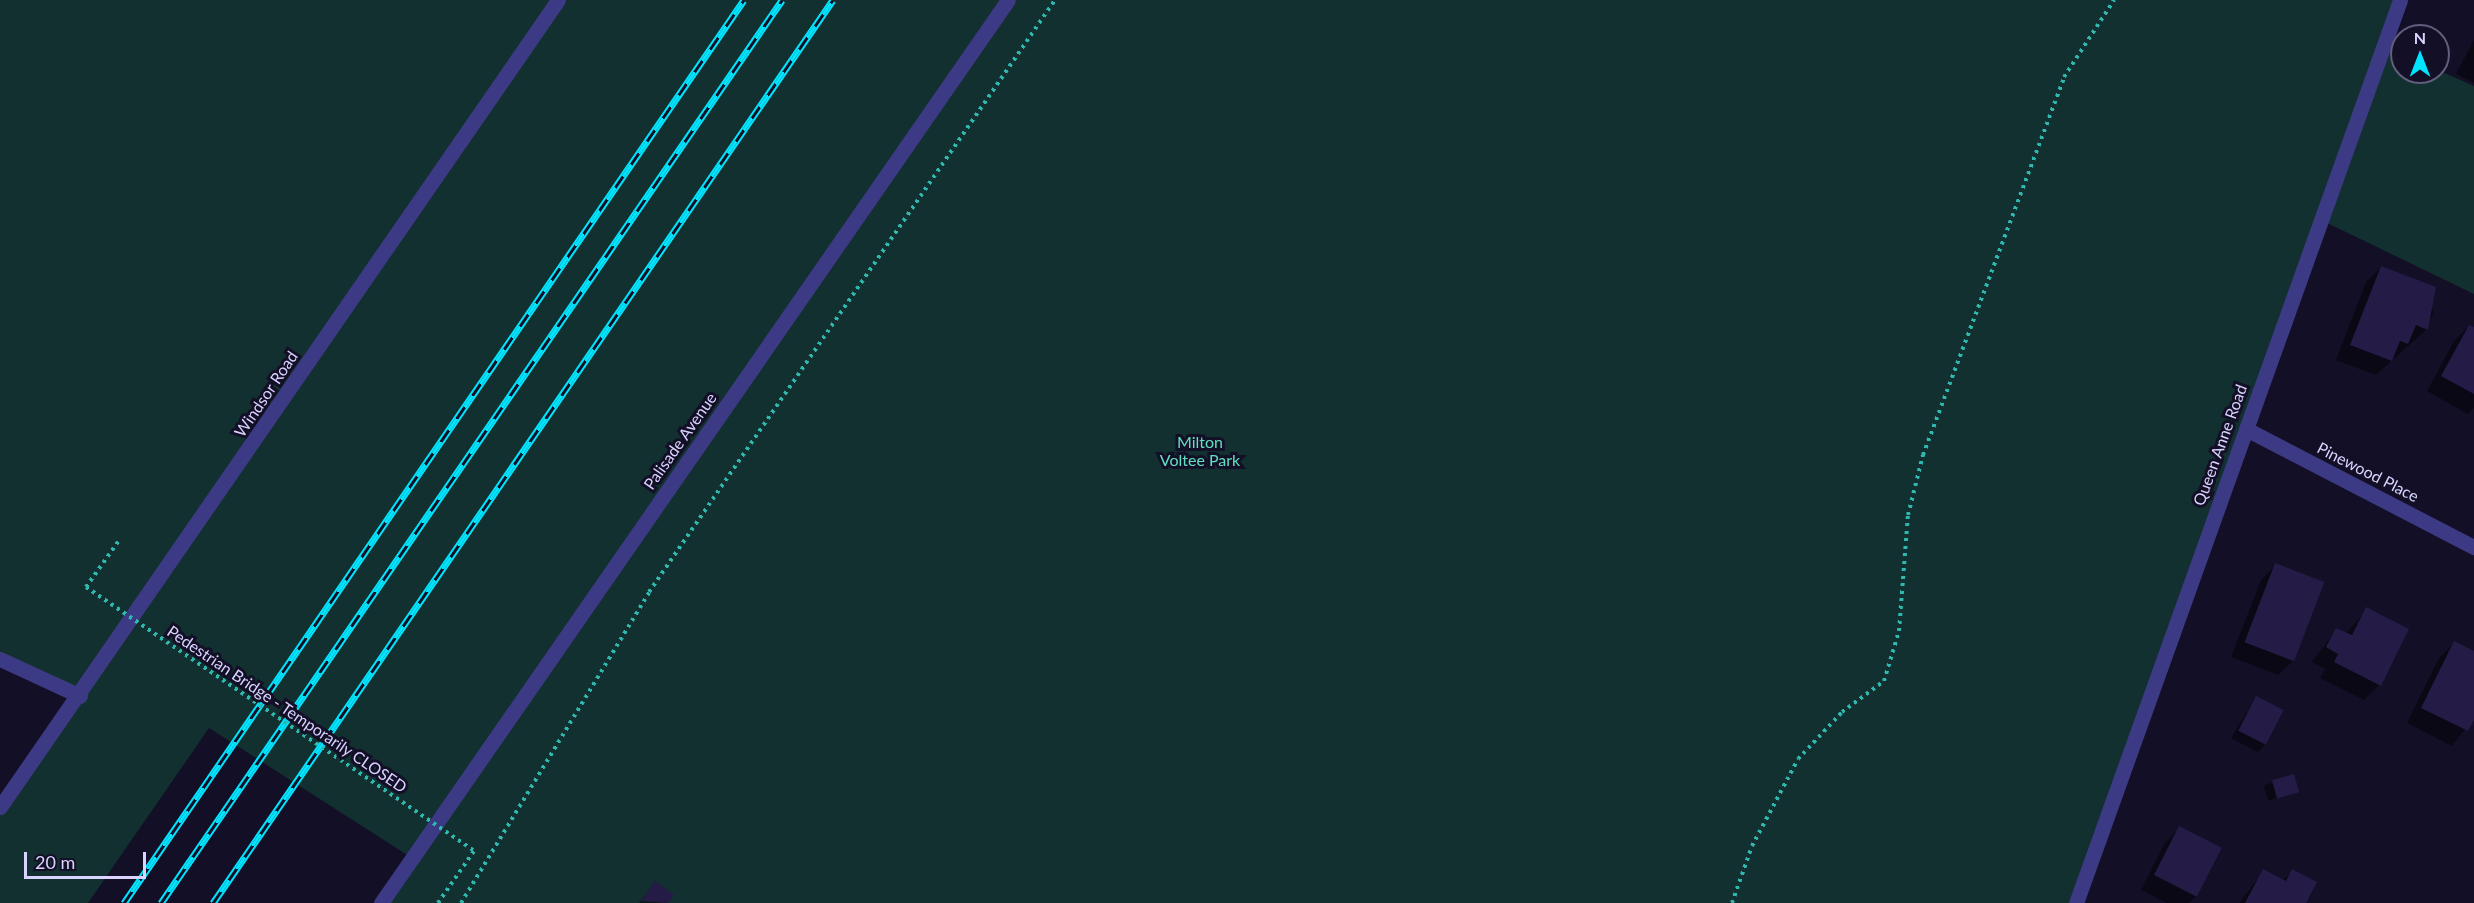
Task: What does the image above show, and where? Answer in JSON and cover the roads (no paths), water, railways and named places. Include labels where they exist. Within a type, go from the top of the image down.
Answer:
[{"type":"street","name":"Windsor Road","points":[[0,807],[80,696],[558,0]]},
{"type":"street","name":"Palisade Avenue","points":[[381,903],[1008,0]]},
{"type":"street","name":"Queen Anne Road","points":[[2076,903],[2400,0]]},
{"type":"street","name":"Pinewood Place","points":[[2246,429],[2474,547]]},
{"type":"street","points":[[0,659],[80,696]]},
{"type":"railway","points":[[124,903],[744,0]]},
{"type":"railway","points":[[161,903],[782,0]]},
{"type":"railway","points":[[213,903],[833,0]]},
{"type":"park label","name":"Milton Voltee Park","points":[[1200,451]]}]
